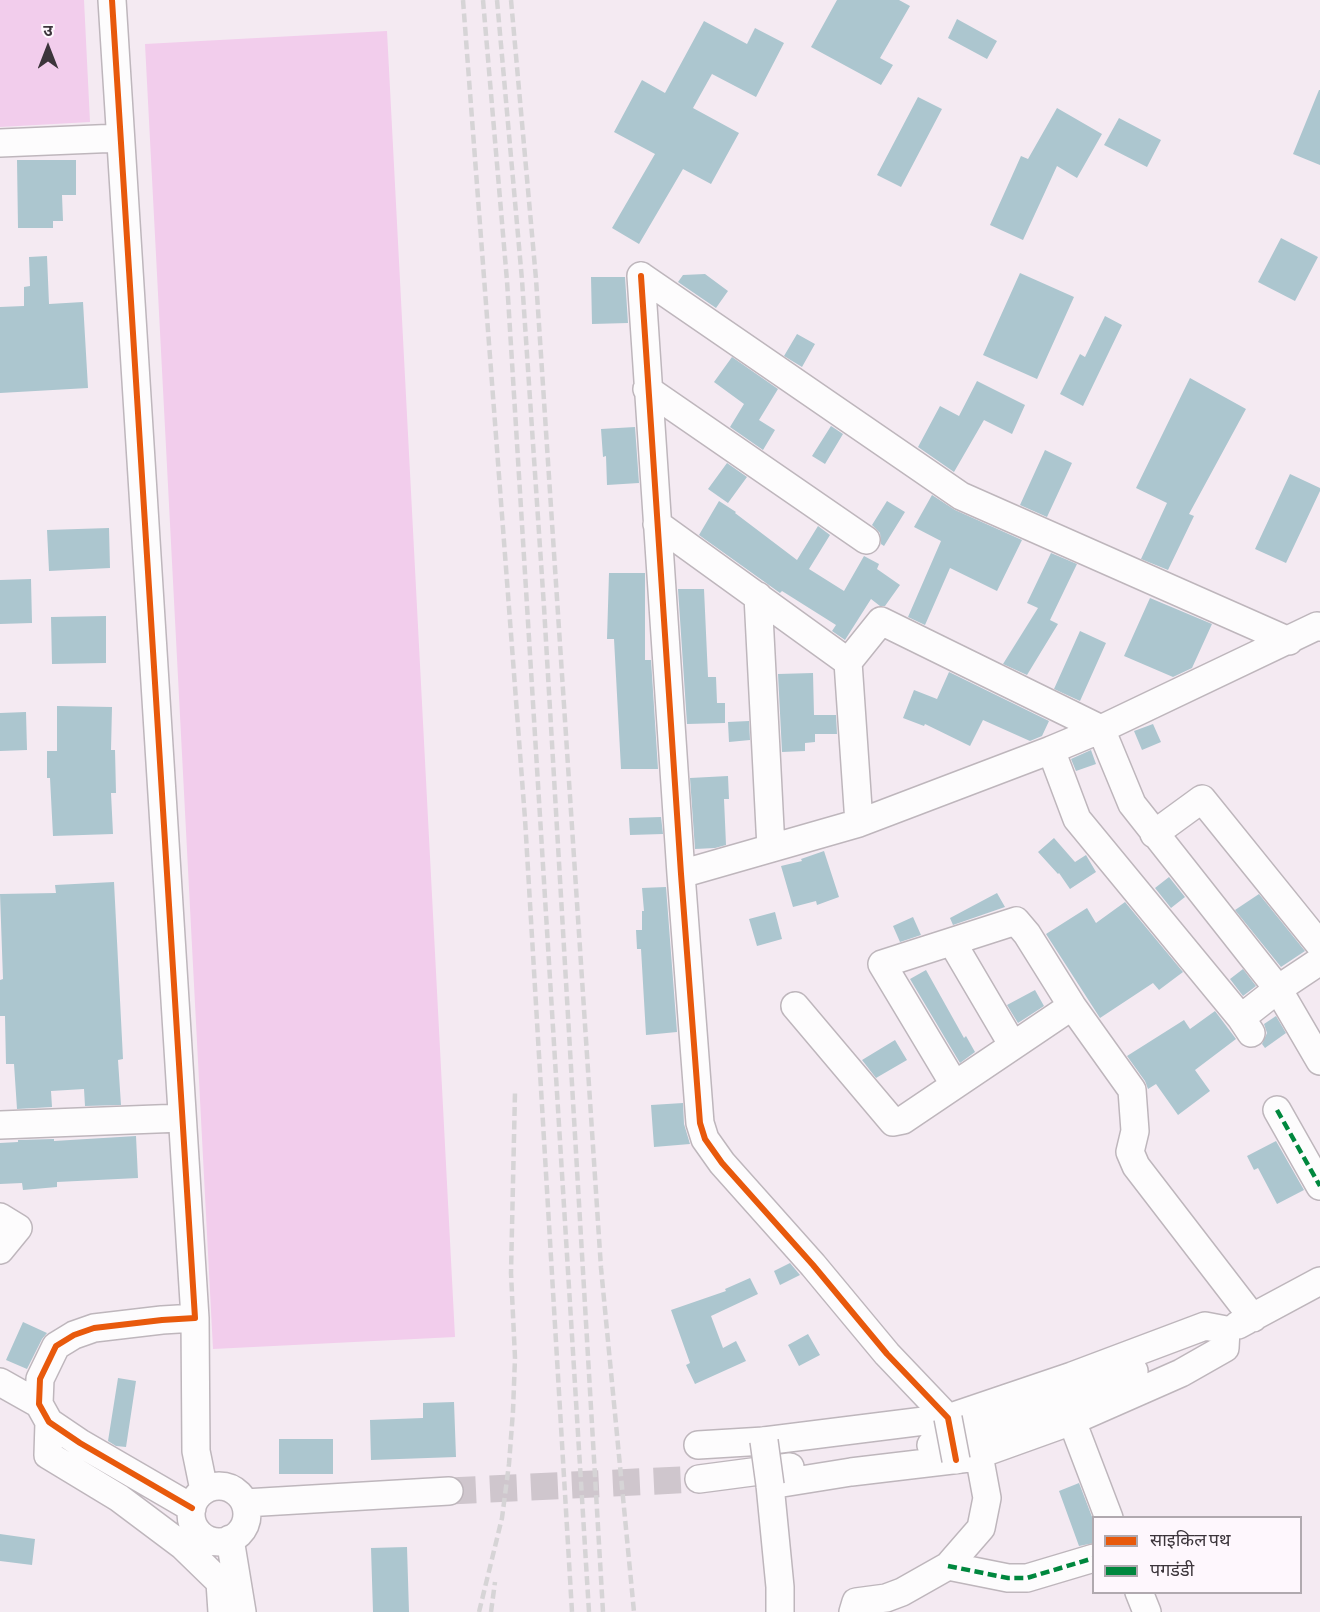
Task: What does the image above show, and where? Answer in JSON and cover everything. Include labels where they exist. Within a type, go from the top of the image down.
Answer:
[{"type":"street","points":[[112,0],[195,1318],[198,1499],[191,1516],[193,1525],[204,1538],[221,1541],[230,1539],[243,1528],[246,1520],[241,1496],[227,1487],[211,1487],[198,1499]]},
{"type":"street","points":[[0,143],[120,138]]},
{"type":"street","points":[[853,1612],[856,1602],[886,1598],[902,1592],[948,1566],[981,1528],[987,1498],[948,1418],[887,1354],[813,1265],[722,1163],[705,1139],[700,1123],[647,389],[641,276],[961,496],[1289,640]]},
{"type":"street","points":[[647,389],[866,540]]},
{"type":"street","points":[[657,524],[848,662]]},
{"type":"street","points":[[758,596],[771,848]]},
{"type":"street","points":[[859,823],[848,662],[881,621],[1101,729],[1132,804],[1278,988],[1320,1061]]},
{"type":"street","points":[[681,874],[859,823],[1051,750],[1101,729],[1317,626],[1320,627]]},
{"type":"street","points":[[1051,750],[1077,819],[1246,1026],[1278,988],[1320,961]]},
{"type":"street","points":[[1154,834],[1202,799],[1320,945]]},
{"type":"street","points":[[954,1084],[882,964],[1016,921],[1027,934],[1072,1006],[1132,1090],[1135,1131],[1130,1152],[1136,1166],[1253,1318]]},
{"type":"street","points":[[952,942],[1012,1044]]},
{"type":"street","points":[[795,1006],[893,1122],[903,1120],[1012,1044],[1072,1006]]},
{"type":"street","points":[[1277,1110],[1320,1186]]},
{"type":"street","points":[[0,1125],[182,1118]]},
{"type":"street","points":[[0,1217],[18,1228],[0,1250]]},
{"type":"street","points":[[699,1479],[938,1444],[976,1435],[1030,1416],[1253,1318],[1320,1281]]},
{"type":"street","points":[[195,1318],[94,1328],[74,1335],[56,1346],[40,1379],[48,1455],[119,1498],[183,1546],[220,1582],[222,1612]]},
{"type":"street","points":[[698,1445],[764,1440],[948,1418],[1072,1376],[1205,1326],[1226,1330]]},
{"type":"street","points":[[770,1485],[968,1457],[1072,1421],[1181,1373],[1225,1348],[1226,1330]]},
{"type":"street","points":[[0,1382],[44,1413],[80,1443],[198,1499]]},
{"type":"street","points":[[1072,1421],[1108,1516]]},
{"type":"street","points":[[764,1440],[780,1587],[780,1612]]},
{"type":"street","points":[[244,1503],[448,1491]]},
{"type":"street","points":[[230,1539],[242,1612]]},
{"type":"street","points":[[948,1566],[1008,1578],[1027,1578],[1092,1559]]},
{"type":"street","points":[[1139,1594],[1147,1612]]},
{"type":"shaded area","points":[[0,0],[84,0],[90,122],[0,127]]},
{"type":"shaded area","points":[[387,31],[455,1337],[213,1349],[145,44]]},
{"type":"building","points":[[837,0],[899,0],[910,6],[880,58],[893,65],[881,85],[811,47]]},
{"type":"building","points":[[957,19],[997,41],[987,59],[948,38]]},
{"type":"building","points":[[704,21],[747,44],[755,28],[784,43],[756,97],[712,74],[693,108],[739,133],[711,184],[683,169],[639,244],[612,228],[655,154],[614,132],[642,80],[665,93]]},
{"type":"building","points":[[1320,90],[1320,165],[1293,154]]},
{"type":"building","points":[[918,97],[942,109],[901,187],[877,175]]},
{"type":"building","points":[[1057,108],[1102,134],[1077,178],[1057,166],[1023,240],[990,225],[1021,156],[1028,159]]},
{"type":"building","points":[[1119,118],[1161,140],[1147,167],[1104,145]]},
{"type":"building","points":[[17,160],[76,160],[76,195],[62,195],[63,221],[53,221],[53,228],[18,228]]},
{"type":"building","points":[[1281,238],[1318,257],[1295,301],[1258,282]]},
{"type":"building","points":[[47,256],[49,304],[83,302],[88,388],[0,393],[0,307],[24,306],[24,287],[30,286],[29,257]]},
{"type":"building","points":[[1020,273],[1074,297],[1037,379],[983,355]]},
{"type":"building","points":[[705,274],[728,291],[716,308],[678,282],[683,275]]},
{"type":"building","points":[[591,277],[625,277],[628,323],[592,324]]},
{"type":"building","points":[[1105,316],[1122,325],[1083,406],[1060,394],[1080,354],[1085,357]]},
{"type":"building","points":[[797,334],[815,344],[802,367],[784,356]]},
{"type":"building","points":[[732,357],[778,389],[759,420],[775,430],[763,450],[730,427],[744,404],[714,382]]},
{"type":"building","points":[[1190,378],[1246,409],[1189,514],[1194,516],[1168,570],[1141,559],[1167,503],[1136,488]]},
{"type":"building","points":[[977,381],[1025,405],[1012,434],[984,420],[954,472],[918,447],[940,406],[959,416]]},
{"type":"building","points":[[831,426],[843,434],[825,464],[812,456]]},
{"type":"building","points":[[635,427],[639,483],[607,485],[606,456],[603,457],[601,429]]},
{"type":"building","points":[[1045,450],[1072,463],[1047,517],[1020,505]]},
{"type":"building","points":[[727,463],[747,477],[728,503],[708,489]]},
{"type":"building","points":[[1290,474],[1320,488],[1320,491],[1286,563],[1255,549]]},
{"type":"building","points":[[932,495],[955,510],[1022,540],[997,591],[950,568],[925,625],[908,617],[941,541],[914,527]]},
{"type":"building","points":[[719,501],[797,560],[818,526],[830,535],[809,569],[844,591],[864,556],[879,564],[877,569],[900,585],[885,606],[880,606],[871,599],[845,640],[832,631],[836,625],[782,591],[780,593],[699,535]]},
{"type":"building","points":[[887,501],[905,512],[884,546],[881,544],[880,533],[872,525]]},
{"type":"building","points":[[109,528],[110,568],[49,571],[47,530]]},
{"type":"building","points":[[1051,553],[1077,564],[1050,620],[1058,624],[1027,675],[1003,664],[1038,608],[1027,603]]},
{"type":"building","points":[[609,573],[645,573],[645,660],[651,660],[658,769],[621,769],[614,639],[607,639]]},
{"type":"building","points":[[31,579],[32,623],[0,624],[0,580]]},
{"type":"building","points":[[678,589],[704,589],[708,677],[716,677],[717,703],[725,703],[725,723],[687,724]]},
{"type":"building","points":[[1150,598],[1212,624],[1192,668],[1173,677],[1124,656]]},
{"type":"building","points":[[106,616],[106,663],[52,664],[51,617]]},
{"type":"building","points":[[1080,631],[1106,643],[1080,701],[1054,689]]},
{"type":"building","points":[[949,672],[1049,721],[1042,736],[1030,741],[983,720],[970,746],[925,724],[924,726],[903,718],[914,690],[937,699]]},
{"type":"building","points":[[813,673],[814,715],[836,715],[837,734],[815,734],[815,742],[805,743],[805,751],[782,752],[778,674]]},
{"type":"building","points":[[57,706],[112,707],[111,750],[115,750],[116,793],[111,793],[113,834],[53,836],[50,778],[47,778],[47,751],[57,751]]},
{"type":"building","points":[[26,712],[27,750],[0,751],[0,713]]},
{"type":"building","points":[[749,721],[750,740],[729,742],[728,722]]},
{"type":"building","points":[[1153,724],[1161,742],[1142,750],[1134,731]]},
{"type":"building","points":[[1091,750],[1096,764],[1076,771],[1071,759]]},
{"type":"building","points":[[728,776],[729,799],[724,799],[726,845],[695,849],[690,778]]},
{"type":"building","points":[[661,817],[663,834],[630,835],[629,818]]},
{"type":"building","points":[[1054,838],[1075,862],[1086,855],[1096,872],[1070,889],[1059,873],[1038,852]]},
{"type":"building","points":[[824,851],[839,897],[817,905],[816,901],[793,907],[781,866],[802,861],[801,859]]},
{"type":"building","points":[[1169,877],[1185,897],[1171,908],[1155,888]]},
{"type":"building","points":[[114,882],[123,1059],[118,1060],[121,1105],[85,1106],[84,1089],[51,1091],[52,1107],[17,1109],[14,1064],[6,1064],[5,1016],[0,1016],[0,980],[3,979],[0,894],[56,893],[55,885]]},
{"type":"building","points":[[666,887],[677,1032],[646,1035],[641,949],[637,949],[636,930],[642,930],[642,911],[644,911],[642,888]]},
{"type":"building","points":[[997,893],[1005,907],[953,925],[950,918]]},
{"type":"building","points":[[1259,894],[1305,951],[1281,967],[1235,910]]},
{"type":"building","points":[[1125,902],[1183,972],[1159,990],[1153,983],[1100,1018],[1046,934],[1087,908],[1096,923]]},
{"type":"building","points":[[775,912],[782,939],[757,946],[749,919]]},
{"type":"building","points":[[913,917],[921,935],[900,942],[893,926]]},
{"type":"building","points":[[1243,969],[1256,986],[1243,996],[1230,979]]},
{"type":"building","points":[[926,970],[964,1038],[966,1036],[975,1052],[960,1063],[910,979]]},
{"type":"building","points":[[1035,990],[1044,1006],[1018,1023],[1007,1005]]},
{"type":"building","points":[[1215,1011],[1236,1039],[1195,1070],[1210,1091],[1178,1115],[1156,1084],[1148,1089],[1127,1056],[1184,1020],[1190,1029]]},
{"type":"building","points":[[1276,1016],[1286,1033],[1265,1048],[1262,1044],[1267,1033],[1264,1024]]},
{"type":"building","points":[[895,1040],[907,1060],[876,1078],[862,1060]]},
{"type":"building","points":[[683,1103],[684,1124],[690,1144],[654,1147],[651,1105]]},
{"type":"building","points":[[136,1136],[138,1178],[57,1182],[57,1187],[23,1190],[22,1183],[0,1184],[0,1143],[18,1142],[18,1140],[54,1139],[54,1141]]},
{"type":"building","points":[[1276,1141],[1304,1190],[1277,1204],[1258,1168],[1254,1170],[1247,1156]]},
{"type":"building","points":[[790,1263],[800,1275],[780,1285],[774,1271]]},
{"type":"building","points":[[750,1278],[758,1294],[711,1316],[723,1348],[736,1341],[746,1361],[695,1384],[686,1365],[690,1363],[671,1310],[726,1291],[725,1289]]},
{"type":"building","points":[[23,1322],[47,1333],[27,1369],[6,1360]]},
{"type":"building","points":[[808,1334],[820,1355],[799,1366],[788,1345]]},
{"type":"building","points":[[118,1378],[136,1381],[126,1447],[116,1446],[108,1441]]},
{"type":"building","points":[[454,1402],[456,1457],[371,1460],[370,1420],[423,1418],[423,1403]]},
{"type":"building","points":[[279,1439],[333,1439],[333,1474],[279,1474]]},
{"type":"building","points":[[1079,1483],[1092,1517],[1092,1543],[1079,1546],[1059,1491]]},
{"type":"building","points":[[0,1534],[35,1539],[32,1565],[0,1561]]},
{"type":"building","points":[[407,1547],[409,1612],[373,1612],[371,1548]]},
{"type":"tunnel","points":[[449,1491],[699,1479]]},
{"type":"railway","points":[[463,0],[525,819],[572,1612]]},
{"type":"railway","points":[[483,0],[507,281],[589,1612]]},
{"type":"railway","points":[[497,0],[522,280],[544,607],[603,1612]]},
{"type":"railway","points":[[511,0],[536,279],[601,1268],[634,1612]]},
{"type":"railway","points":[[479,1612],[502,1518],[513,1411],[515,1358],[511,1273],[515,1092]]},
{"type":"railway","points":[[491,1612],[495,1582]]},
{"type":"marked path","points":[[1277,1110],[1320,1186]]},
{"type":"marked path","points":[[948,1566],[1008,1578],[1027,1578],[1092,1559]]},
{"type":"cycle path","points":[[112,0],[195,1318],[94,1328],[74,1335],[56,1346],[40,1379],[39,1404],[49,1422],[80,1443],[192,1508]]},
{"type":"cycle path","points":[[641,276],[700,1123],[705,1139],[722,1163],[813,1265],[887,1354],[948,1418],[956,1460]]}]
